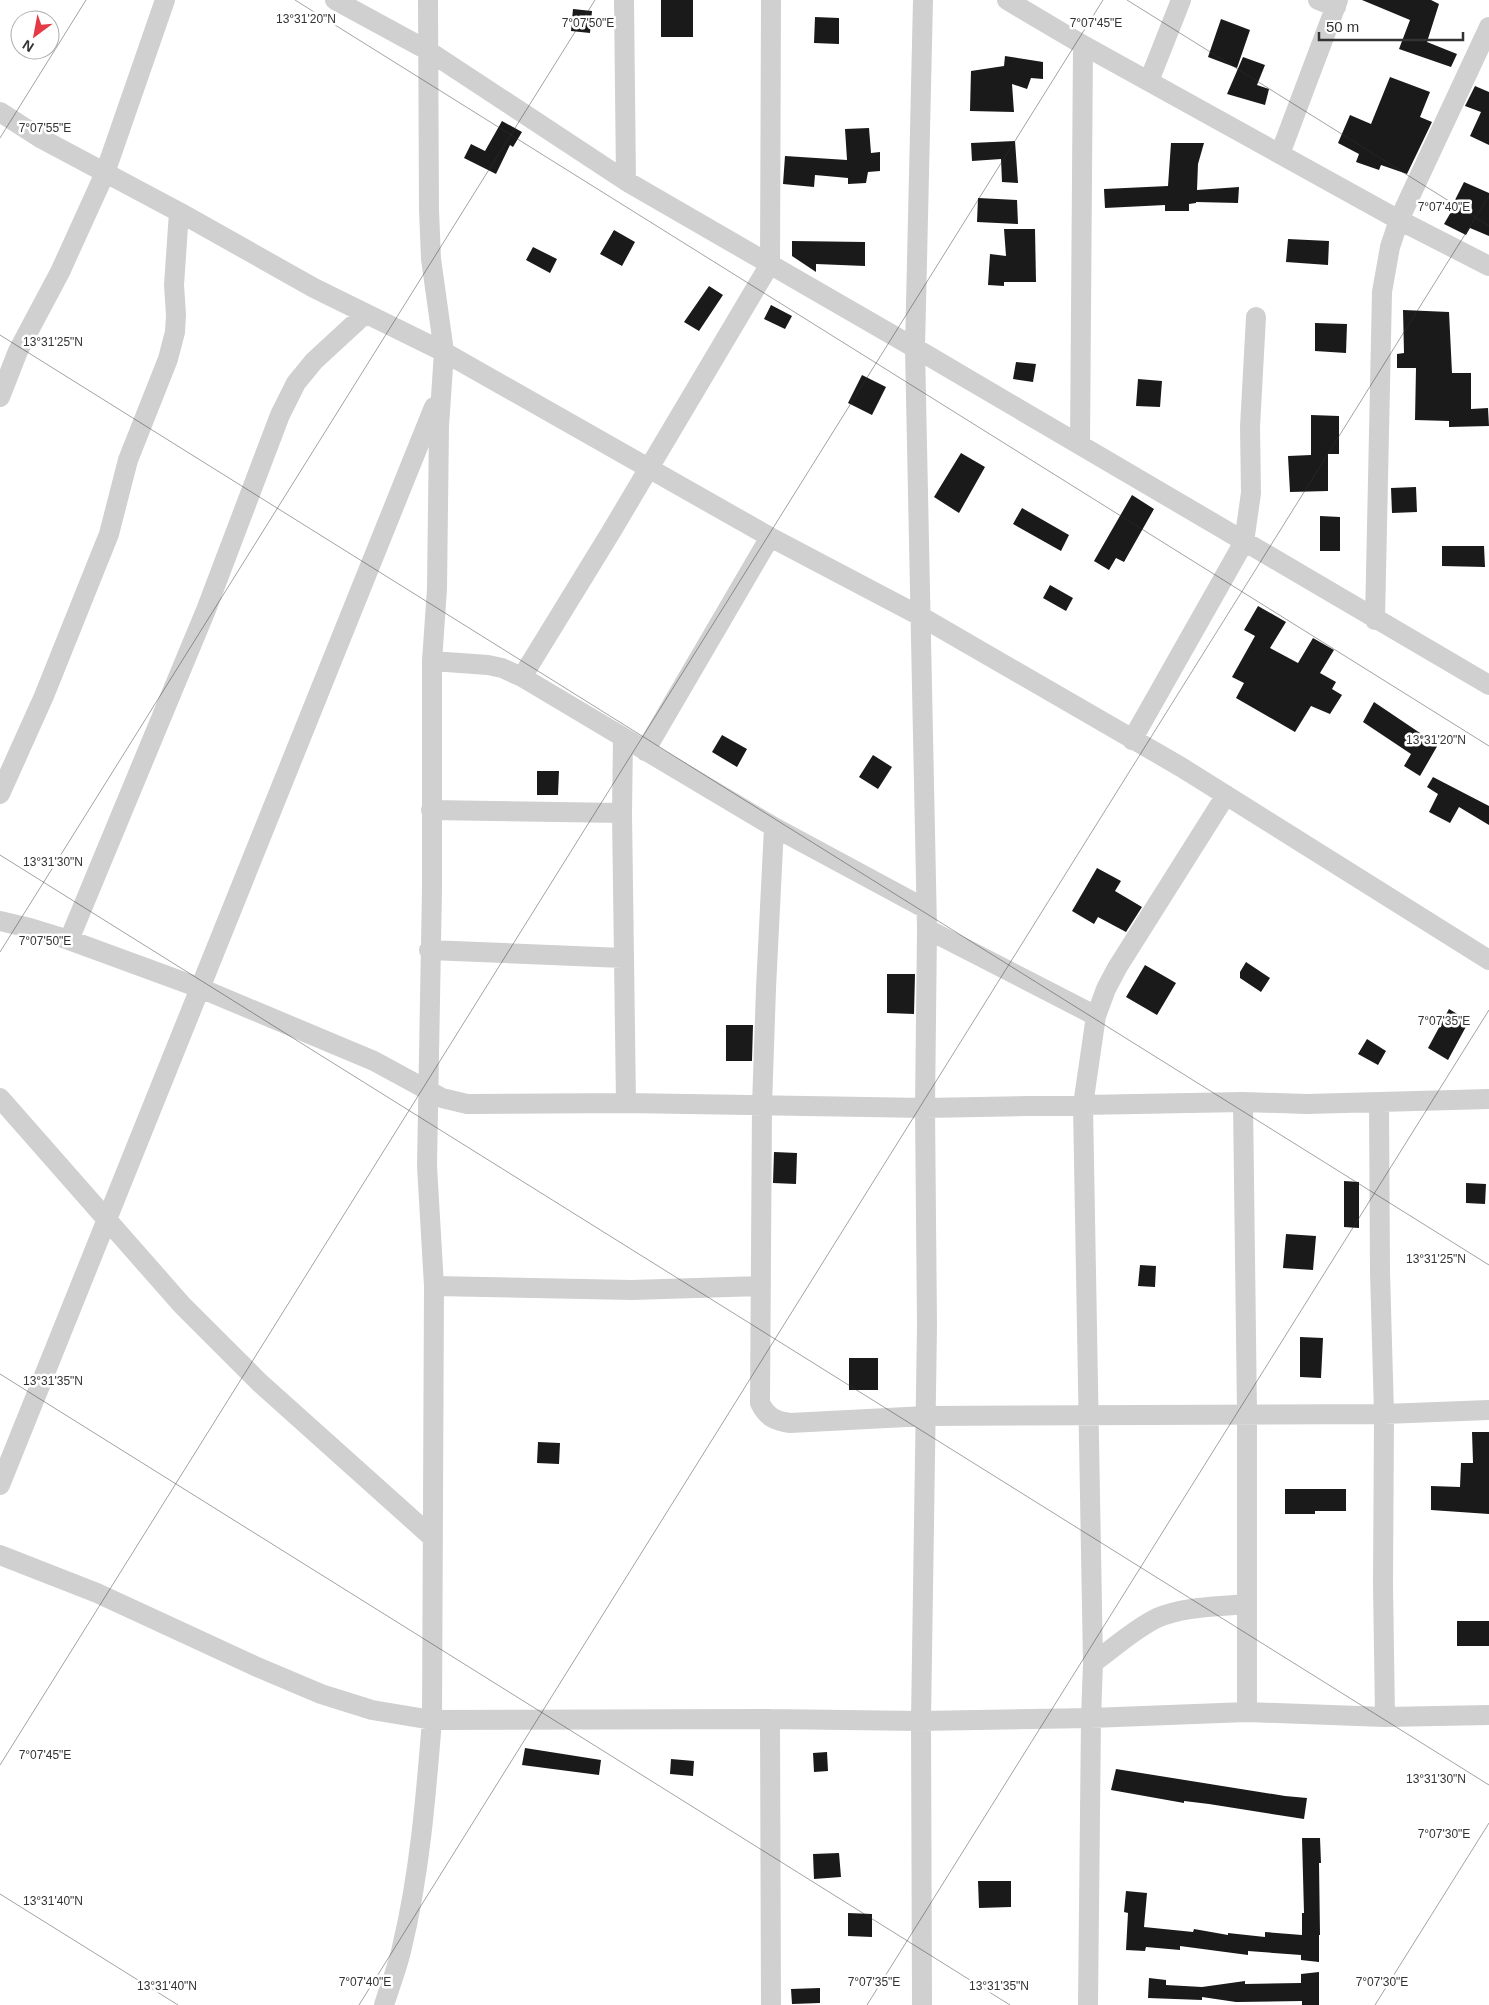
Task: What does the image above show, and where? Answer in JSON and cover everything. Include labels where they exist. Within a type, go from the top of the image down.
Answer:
[{"type":"street","points":[[0,397],[18,351],[60,272],[105,173],[165,0]]},
{"type":"street","points":[[335,0],[427,50],[626,181],[915,348],[1489,686]]},
{"type":"street","points":[[384,2005],[402,1947],[417,1867],[432,1720],[434,1286],[426,1166],[429,950],[432,889],[432,661],[437,588],[439,426],[444,352],[431,259],[427,50],[428,0]]},
{"type":"street","points":[[624,0],[626,181]]},
{"type":"street","points":[[522,677],[650,467],[770,264],[770,0]]},
{"type":"street","points":[[922,2005],[921,1721],[926,1416],[926,919],[915,348],[923,0]]},
{"type":"street","points":[[1007,0],[1083,45],[1399,220],[1489,266]]},
{"type":"street","points":[[1149,81],[1181,0]]},
{"type":"street","points":[[1280,154],[1330,2]]},
{"type":"street","points":[[1375,620],[1382,292],[1389,253],[1399,220],[1489,26]]},
{"type":"street","points":[[1080,445],[1083,45]]},
{"type":"street","points":[[0,112],[42,139],[179,212],[314,288],[444,352],[650,467],[770,537],[920,616],[1226,795],[1489,960]]},
{"type":"street","points":[[0,794],[44,696],[109,534],[128,460],[168,359],[175,332],[174,284],[179,212]]},
{"type":"street","points":[[69,940],[206,610],[280,415],[296,383],[314,361],[365,314]]},
{"type":"street","points":[[1132,740],[1244,542],[1250,493],[1250,428],[1256,317]]},
{"type":"street","points":[[0,1485],[441,389]]},
{"type":"street","points":[[644,751],[770,537]]},
{"type":"street","points":[[432,661],[488,665],[502,668],[522,677],[926,919],[1096,1016]]},
{"type":"street","points":[[623,738],[623,958],[626,1103]]},
{"type":"street","points":[[1088,2005],[1093,1663],[1083,1106],[1096,1016],[1106,989],[1116,968],[1226,795]]},
{"type":"street","points":[[431,810],[622,813]]},
{"type":"street","points":[[774,827],[762,1106],[760,1403],[764,1412],[771,1418],[780,1422],[790,1423],[926,1416],[1247,1413],[1384,1414],[1489,1410]]},
{"type":"street","points":[[0,921],[69,940],[200,988],[374,1061],[453,1102],[467,1104],[626,1103],[925,1108],[1242,1102],[1307,1104],[1489,1100]]},
{"type":"street","points":[[429,950],[623,958]]},
{"type":"street","points":[[0,1098],[182,1305],[260,1383],[433,1538]]},
{"type":"street","points":[[1242,1102],[1247,1413],[1246,1712]]},
{"type":"street","points":[[1379,1102],[1380,1272],[1384,1414],[1383,1586],[1385,1717]]},
{"type":"street","points":[[434,1286],[632,1290],[761,1286]]},
{"type":"street","points":[[0,1555],[97,1593],[256,1667],[322,1694],[372,1710],[432,1720],[770,1719],[921,1721],[1091,1718],[1246,1712],[1385,1717],[1489,1715]]},
{"type":"street","points":[[1093,1663],[1138,1630],[1158,1618],[1178,1612],[1246,1604]]},
{"type":"street","points":[[770,1719],[771,2005]]},
{"type":"building","points":[[661,0],[693,0],[693,37],[661,37]]},
{"type":"building","points":[[1362,0],[1431,0],[1439,4],[1427,42],[1457,54],[1451,67],[1399,49],[1410,20]]},
{"type":"building","points":[[573,9],[592,11],[590,33],[571,31]]},
{"type":"building","points":[[815,17],[839,18],[839,44],[814,43]]},
{"type":"building","points":[[1221,19],[1250,30],[1237,68],[1208,57]]},
{"type":"building","points":[[1005,56],[1043,62],[1043,79],[1031,78],[1027,89],[1012,84],[1014,112],[970,111],[971,71],[1004,66]]},
{"type":"building","points":[[1243,57],[1265,65],[1257,85],[1269,89],[1265,105],[1227,94]]},
{"type":"building","points":[[1390,77],[1430,92],[1420,117],[1432,122],[1407,174],[1381,165],[1379,170],[1356,162],[1359,154],[1338,143],[1350,115],[1371,124]]},
{"type":"building","points":[[1475,86],[1489,92],[1489,145],[1470,136],[1481,112],[1465,106]]},
{"type":"building","points":[[502,121],[522,132],[513,147],[510,145],[496,174],[464,158],[471,144],[485,151]]},
{"type":"building","points":[[869,128],[871,153],[880,152],[880,171],[868,172],[866,183],[848,184],[848,178],[815,175],[814,187],[783,184],[785,156],[847,160],[845,129]]},
{"type":"building","points":[[1015,141],[1018,183],[1002,182],[1001,159],[972,161],[971,143]]},
{"type":"building","points":[[1171,143],[1204,143],[1198,164],[1197,190],[1239,187],[1238,203],[1196,202],[1189,204],[1189,211],[1165,211],[1165,205],[1105,208],[1104,189],[1168,186]]},
{"type":"building","points":[[1464,182],[1489,193],[1489,236],[1470,228],[1466,235],[1444,224],[1455,205],[1453,204]]},
{"type":"building","points":[[978,198],[1017,200],[1018,224],[977,222]]},
{"type":"building","points":[[1004,229],[1035,229],[1036,282],[1004,282],[1004,286],[988,285],[990,254],[1006,256]]},
{"type":"building","points":[[614,230],[635,242],[622,266],[600,254]]},
{"type":"building","points":[[1288,239],[1329,241],[1328,265],[1286,262]]},
{"type":"building","points":[[792,241],[865,242],[865,266],[816,264],[816,272],[792,256]]},
{"type":"building","points":[[533,247],[557,259],[550,273],[526,260]]},
{"type":"building","points":[[709,286],[723,295],[699,331],[684,322]]},
{"type":"building","points":[[771,305],[792,316],[785,329],[764,319]]},
{"type":"building","points":[[1403,310],[1449,312],[1452,373],[1471,373],[1471,409],[1488,408],[1489,426],[1449,427],[1449,421],[1415,420],[1416,368],[1397,368],[1397,354],[1404,353]]},
{"type":"building","points":[[1315,323],[1347,324],[1346,353],[1315,351]]},
{"type":"building","points":[[1016,362],[1036,364],[1033,382],[1013,379]]},
{"type":"building","points":[[862,375],[886,387],[872,415],[848,403]]},
{"type":"building","points":[[1138,379],[1162,381],[1160,407],[1136,406]]},
{"type":"building","points":[[1311,415],[1339,416],[1339,454],[1328,454],[1328,491],[1290,492],[1288,456],[1311,455]]},
{"type":"building","points":[[961,453],[985,467],[959,513],[934,497]]},
{"type":"building","points":[[1416,487],[1417,512],[1392,513],[1391,488]]},
{"type":"building","points":[[1132,495],[1154,509],[1124,562],[1116,558],[1109,570],[1094,561]]},
{"type":"building","points":[[1022,508],[1069,535],[1061,551],[1013,524]]},
{"type":"building","points":[[1320,516],[1340,517],[1340,551],[1320,551]]},
{"type":"building","points":[[1442,546],[1484,546],[1485,567],[1442,566]]},
{"type":"building","points":[[1050,585],[1073,598],[1066,611],[1043,598]]},
{"type":"building","points":[[1258,606],[1286,622],[1270,648],[1298,663],[1313,638],[1334,650],[1320,673],[1336,682],[1332,689],[1342,695],[1330,714],[1311,706],[1295,732],[1236,698],[1244,683],[1232,677],[1255,636],[1244,630]]},
{"type":"building","points":[[1374,702],[1423,735],[1439,743],[1420,776],[1404,766],[1411,754],[1363,722]]},
{"type":"building","points":[[722,735],[747,749],[737,767],[712,752]]},
{"type":"building","points":[[873,755],[892,767],[878,789],[859,777]]},
{"type":"building","points":[[537,771],[559,771],[558,795],[537,795]]},
{"type":"building","points":[[1433,777],[1489,806],[1489,825],[1459,807],[1450,823],[1429,812],[1438,794],[1427,787]]},
{"type":"building","points":[[1097,868],[1121,881],[1115,891],[1142,907],[1126,932],[1098,917],[1094,924],[1072,911]]},
{"type":"building","points":[[1246,962],[1270,978],[1261,992],[1240,978],[1240,972]]},
{"type":"building","points":[[1145,965],[1176,983],[1157,1015],[1126,997]]},
{"type":"building","points":[[887,974],[915,974],[914,1014],[887,1013]]},
{"type":"building","points":[[1449,1009],[1469,1021],[1448,1060],[1428,1048]]},
{"type":"building","points":[[726,1025],[753,1025],[752,1061],[726,1061]]},
{"type":"building","points":[[1367,1039],[1386,1051],[1378,1065],[1358,1054]]},
{"type":"building","points":[[774,1152],[797,1153],[796,1184],[773,1183]]},
{"type":"building","points":[[1344,1181],[1359,1182],[1359,1228],[1344,1227]]},
{"type":"building","points":[[1466,1183],[1486,1184],[1485,1204],[1466,1203]]},
{"type":"building","points":[[1286,1234],[1316,1236],[1313,1270],[1283,1268]]},
{"type":"building","points":[[1140,1265],[1156,1266],[1155,1287],[1138,1286]]},
{"type":"building","points":[[1300,1337],[1323,1338],[1321,1378],[1300,1377]]},
{"type":"building","points":[[849,1358],[878,1358],[878,1390],[849,1390]]},
{"type":"building","points":[[1472,1432],[1489,1432],[1489,1514],[1431,1510],[1431,1486],[1460,1487],[1461,1463],[1473,1463]]},
{"type":"building","points":[[538,1442],[560,1443],[559,1464],[537,1463]]},
{"type":"building","points":[[1285,1489],[1346,1489],[1346,1511],[1315,1511],[1315,1514],[1285,1514]]},
{"type":"building","points":[[1457,1621],[1489,1621],[1489,1646],[1457,1646]]},
{"type":"building","points":[[525,1748],[601,1760],[599,1775],[522,1765]]},
{"type":"building","points":[[827,1752],[828,1771],[814,1772],[813,1753]]},
{"type":"building","points":[[671,1759],[694,1761],[693,1776],[670,1774]]},
{"type":"building","points":[[1116,1769],[1307,1798],[1304,1819],[1209,1804],[1184,1801],[1184,1803],[1111,1790]]},
{"type":"building","points":[[1302,1838],[1320,1838],[1319,1962],[1301,1960],[1301,1955],[1248,1951],[1248,1955],[1180,1946],[1180,1950],[1146,1947],[1145,1951],[1126,1950],[1128,1913],[1124,1912],[1126,1891],[1147,1893],[1144,1927],[1193,1932],[1194,1929],[1228,1935],[1228,1933],[1265,1937],[1265,1932],[1302,1935],[1302,1913],[1304,1913]]},
{"type":"building","points":[[839,1853],[841,1877],[814,1879],[813,1854]]},
{"type":"building","points":[[978,1881],[1011,1881],[1011,1907],[979,1908]]},
{"type":"building","points":[[848,1913],[872,1914],[872,1937],[848,1936]]},
{"type":"building","points":[[1319,1972],[1319,2005],[1302,2005],[1302,2001],[1236,2002],[1202,1997],[1202,2000],[1148,1998],[1149,1978],[1166,1980],[1166,1985],[1202,1987],[1245,1981],[1245,1984],[1301,1983],[1301,1974]]},
{"type":"building","points":[[820,1988],[820,2003],[792,2004],[791,1989]]}]
